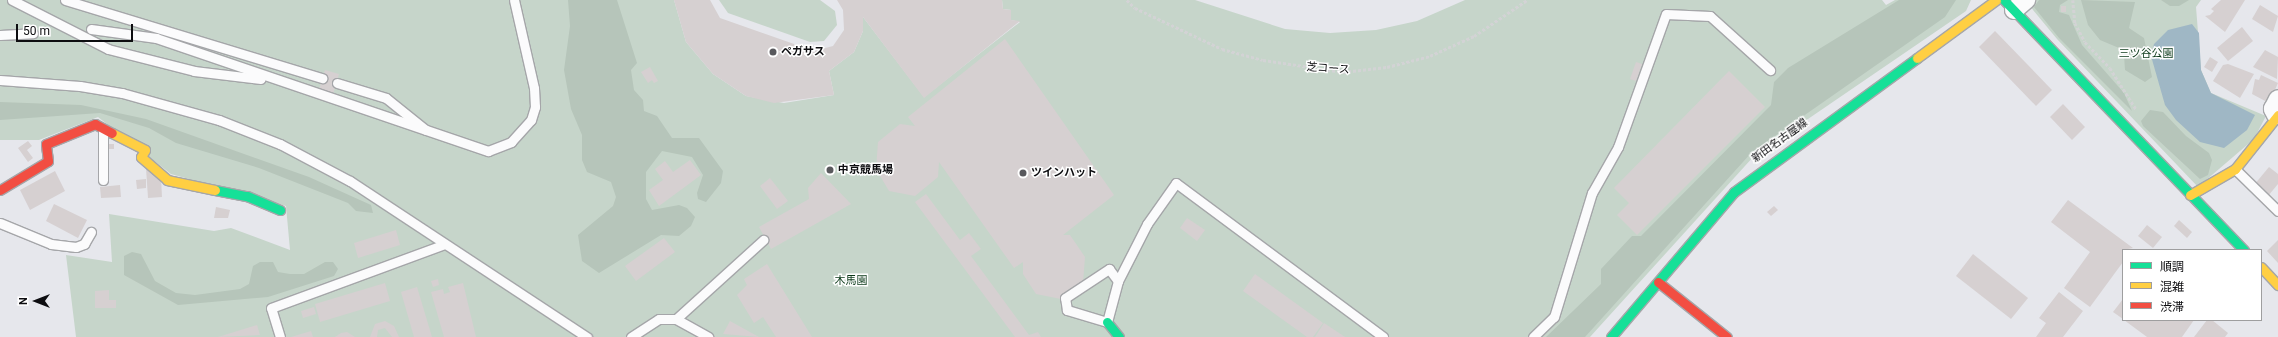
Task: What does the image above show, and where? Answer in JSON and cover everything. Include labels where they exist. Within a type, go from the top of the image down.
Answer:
[{"type":"street","name":"新田名古屋線","points":[[1611,337],[1734,192],[1996,0]]},
{"type":"street","points":[[2014,3],[2131,132],[2243,249]]},
{"type":"street","points":[[2190,195],[2235,169],[2277,110]]},
{"type":"street","points":[[0,190],[48,161],[46,144],[95,124],[145,150],[141,157],[167,180],[247,196],[280,210]]},
{"type":"street","points":[[2262,268],[2278,285]]},
{"type":"street","points":[[1658,282],[1727,337]]},
{"type":"street","points":[[1107,322],[1119,337]]},
{"type":"lane","points":[[12,0],[108,49],[194,71],[279,81]]},
{"type":"lane","points":[[65,0],[322,78]]},
{"type":"lane","points":[[91,29],[156,38],[431,134],[488,150],[511,142],[531,120],[534,88],[514,0]]},
{"type":"lane","points":[[1533,337],[1554,317],[1592,192],[1618,147],[1666,14],[1710,16],[1770,70]]},
{"type":"lane","points":[[0,35],[33,33]]},
{"type":"lane","points":[[0,80],[115,92],[220,120],[326,167],[587,337]]},
{"type":"lane","points":[[337,83],[386,98],[431,134]]},
{"type":"lane","points":[[103,180],[104,128]]},
{"type":"lane","points":[[2235,169],[2278,211]]},
{"type":"lane","points":[[1118,281],[1109,270],[1065,298],[1067,310],[1107,322],[1118,281],[1147,224],[1176,183],[1384,337]]},
{"type":"lane","points":[[0,222],[51,244],[76,247],[84,244],[91,232]]},
{"type":"lane","points":[[676,319],[763,240]]},
{"type":"lane","points":[[280,337],[271,308],[445,244]]},
{"type":"lane","points":[[631,337],[659,319],[676,319],[708,337]]},
{"type":"path","name":"芝コース","points":[[1127,0],[1135,8],[1222,49],[1263,60],[1343,72],[1387,67],[1430,56],[1474,36],[1527,0]]},
{"type":"path","points":[[2073,0],[2074,23],[2085,42],[2125,88],[2140,115],[2131,132]]},
{"type":"green space","name":"中京競馬場","points":[[0,0],[674,0],[686,42],[713,74],[746,96],[784,103],[834,95],[829,71],[854,52],[863,31],[863,17],[924,97],[1020,22],[1011,20],[1011,10],[1003,9],[1002,0],[1195,0],[1285,29],[1330,33],[1376,30],[1417,21],[1465,0],[1882,0],[1886,5],[1895,0],[1971,0],[1966,11],[1754,156],[1590,337],[76,337],[66,255],[112,262],[109,214],[214,231],[231,228],[290,250],[286,206],[171,174],[98,117],[39,140],[0,140]]},
{"type":"green space","points":[[568,0],[617,0],[637,63],[631,70],[634,90],[643,100],[644,111],[657,116],[672,138],[699,138],[723,171],[721,183],[706,202],[698,199],[697,193],[703,175],[692,157],[662,151],[646,172],[646,199],[652,210],[679,205],[687,208],[695,217],[691,226],[679,236],[661,235],[599,273],[582,261],[578,235],[613,206],[616,197],[611,182],[587,172],[582,160],[582,135],[571,109],[564,70],[570,26]]},
{"type":"green space","points":[[719,0],[820,0],[835,11],[837,25],[824,41],[810,42],[728,13]]},
{"type":"green space","points":[[1899,0],[1956,0],[1945,17],[1752,152],[1585,337],[1546,337],[1601,284],[1601,269],[1632,236],[1641,236],[1771,105],[1774,82],[1788,68]]},
{"type":"green space","name":"三ツ谷公園","points":[[2035,0],[2201,0],[2196,7],[2201,70],[2211,93],[2266,116],[2254,139],[2198,187],[2057,39],[2029,5]]},
{"type":"green space","points":[[2039,0],[2068,0],[2060,5],[2059,12],[2069,15],[2082,45],[2124,93],[2132,111],[2059,38],[2034,7]]},
{"type":"green space","points":[[2081,0],[2135,2],[2129,28],[2144,38],[2152,77],[2145,82],[2125,70],[2124,55],[2119,48],[2100,40],[2088,25]]},
{"type":"green space","points":[[2161,0],[2189,0],[2179,6],[2170,6]]},
{"type":"green space","points":[[0,102],[81,105],[146,119],[309,177],[371,205],[373,213],[356,211],[348,203],[259,168],[176,143],[149,128],[100,113],[0,120]]},
{"type":"green space","points":[[2150,110],[2163,112],[2186,136],[2209,153],[2212,160],[2208,175],[2200,179],[2143,126],[2141,121]]},
{"type":"green space","points":[[132,252],[141,254],[155,281],[176,293],[195,295],[240,289],[249,284],[253,266],[260,262],[273,262],[278,272],[290,274],[304,274],[325,262],[333,262],[338,269],[334,276],[268,297],[178,305],[124,275],[124,256]]},
{"type":"water","points":[[2192,24],[2199,33],[2201,70],[2211,93],[2255,115],[2247,130],[2224,148],[2200,142],[2176,120],[2165,105],[2151,56],[2154,44],[2168,30]]},
{"type":"building","name":"ペガサス","points":[[674,0],[710,0],[720,18],[814,51],[833,46],[844,30],[843,10],[837,0],[1002,0],[1003,9],[1011,10],[1011,20],[1020,21],[924,98],[863,17],[863,31],[854,52],[829,71],[834,95],[774,103],[746,96],[713,74],[686,42]]},
{"type":"building","points":[[2221,0],[2245,0],[2225,32],[2205,16],[2210,15],[2214,11],[2211,9]]},
{"type":"building","points":[[2260,5],[2278,16],[2273,32],[2252,19]]},
{"type":"building","points":[[2061,6],[2066,6],[2066,12],[2061,12]]},
{"type":"building","points":[[2242,27],[2253,41],[2228,61],[2217,48]]},
{"type":"building","points":[[1995,31],[2052,90],[2036,106],[1979,47]]},
{"type":"building","name":"ツインハット","points":[[1005,39],[1114,195],[1063,235],[1070,235],[1085,257],[1083,283],[1061,299],[1036,294],[1023,274],[1023,262],[1014,268],[939,162],[938,177],[915,196],[889,191],[876,169],[878,142],[900,124],[915,126],[908,117]]},
{"type":"building","points":[[2265,50],[2278,57],[2277,79],[2253,67]]},
{"type":"building","points":[[2210,57],[2218,62],[2212,72],[2204,67]]},
{"type":"building","points":[[1636,62],[1642,64],[1636,81],[1630,79]]},
{"type":"building","points":[[2228,64],[2254,74],[2240,98],[2213,81],[2223,65]]},
{"type":"building","points":[[650,67],[658,81],[654,83],[652,80],[648,83],[641,72]]},
{"type":"building","points":[[325,70],[339,74],[332,98],[318,93]]},
{"type":"building","points":[[1729,71],[1765,107],[1637,235],[1617,215],[1629,203],[1614,188]]},
{"type":"building","points":[[2261,75],[2278,83],[2269,103],[2252,94],[2255,79],[2259,80]]},
{"type":"building","points":[[2063,104],[2085,127],[2072,140],[2050,117]]},
{"type":"building","points":[[28,141],[32,146],[27,150],[33,158],[28,162],[18,148]]},
{"type":"building","points":[[109,144],[114,144],[114,149],[109,149]]},
{"type":"building","points":[[690,160],[701,175],[659,206],[649,190],[663,180],[655,169],[665,161],[673,172]]},
{"type":"building","points":[[2269,167],[2278,174],[2278,184],[2268,196],[2254,185]]},
{"type":"building","points":[[146,168],[161,178],[162,197],[148,198]]},
{"type":"building","points":[[55,171],[65,191],[30,210],[20,190]]},
{"type":"building","points":[[821,173],[851,204],[771,249],[759,227],[809,199],[808,188]]},
{"type":"building","points":[[770,178],[788,201],[777,209],[760,186]]},
{"type":"building","points":[[146,179],[146,188],[137,189],[136,180]]},
{"type":"building","points":[[120,185],[121,197],[101,198],[100,187]]},
{"type":"building","points":[[926,194],[960,240],[969,233],[981,249],[971,256],[1029,335],[1038,332],[1041,337],[1015,337],[915,202]]},
{"type":"building","points":[[2068,200],[2133,248],[2122,249],[2122,263],[2090,307],[2064,288],[2090,252],[2051,222]]},
{"type":"building","points":[[54,204],[87,220],[78,238],[46,221]]},
{"type":"building","points":[[1774,206],[1778,210],[1771,216],[1767,212]]},
{"type":"building","points":[[216,207],[230,210],[228,218],[214,218]]},
{"type":"building","points":[[1187,218],[1205,230],[1197,241],[1180,228]]},
{"type":"building","points":[[2179,220],[2192,232],[2187,238],[2174,226]]},
{"type":"building","points":[[2147,225],[2162,237],[2153,248],[2138,236]]},
{"type":"building","points":[[396,230],[400,245],[358,258],[354,243]]},
{"type":"building","points":[[664,238],[675,252],[636,281],[625,266]]},
{"type":"building","points":[[2278,240],[2278,263],[2267,251]]},
{"type":"building","points":[[1973,254],[2028,298],[2011,319],[1956,276]]},
{"type":"building","points":[[767,264],[812,337],[776,337],[763,317],[754,323],[737,295],[747,285],[744,279]]},
{"type":"building","points":[[1255,274],[1323,323],[1313,337],[1307,337],[1243,291]]},
{"type":"building","points":[[438,279],[439,285],[433,287],[431,281]]},
{"type":"building","points":[[385,283],[390,301],[320,322],[315,304]]},
{"type":"building","points":[[463,283],[476,337],[444,337],[431,292],[443,289],[444,294],[450,292],[448,287]]},
{"type":"building","points":[[417,287],[432,337],[414,337],[401,292]]},
{"type":"building","points":[[109,290],[109,300],[116,300],[116,308],[95,308],[95,291]]},
{"type":"building","points":[[2059,292],[2083,311],[2063,337],[2036,337],[2046,323],[2039,318]]},
{"type":"building","points":[[2122,300],[2122,318],[2113,312]]},
{"type":"building","points":[[314,307],[316,314],[303,318],[301,311]]},
{"type":"building","points":[[385,321],[394,326],[399,337],[392,337],[385,328],[378,330],[377,337],[370,337],[375,324]]},
{"type":"building","points":[[730,321],[759,337],[723,334]]},
{"type":"building","points":[[2125,321],[2193,321],[2182,337],[2147,337]]},
{"type":"building","points":[[2206,321],[2213,321],[2228,333],[2225,337],[2194,337]]},
{"type":"building","points":[[1324,323],[1345,337],[1315,337]]},
{"type":"building","points":[[257,325],[260,335],[218,337]]},
{"type":"building","points":[[311,331],[313,337],[291,337]]},
{"type":"building","points":[[347,332],[355,337],[335,337],[341,333]]},
{"type":"traffic: fast","points":[[2004,0],[2243,249]]},
{"type":"traffic: fast","points":[[1611,337],[1734,192],[1917,58]]},
{"type":"traffic: fast","points":[[215,190],[247,196],[280,210]]},
{"type":"traffic: fast","points":[[1107,322],[1119,337]]},
{"type":"traffic: slow","points":[[1917,58],[1996,0]]},
{"type":"traffic: slow","points":[[2190,195],[2235,169],[2278,115]]},
{"type":"traffic: slow","points":[[112,133],[145,150],[141,157],[167,180],[215,190]]},
{"type":"traffic: slow","points":[[2262,268],[2278,285]]},
{"type":"traffic: jam","points":[[0,190],[48,161],[46,144],[95,124],[112,133]]},
{"type":"traffic: jam","points":[[1658,282],[1727,337]]},
{"type":"place","name":"ペガサス","points":[[773,52]]},
{"type":"place","name":"中京競馬場","points":[[830,170]]},
{"type":"place","name":"ツインハット","points":[[1023,173]]},
{"type":"park label","name":"木馬園","points":[[851,281]]}]
